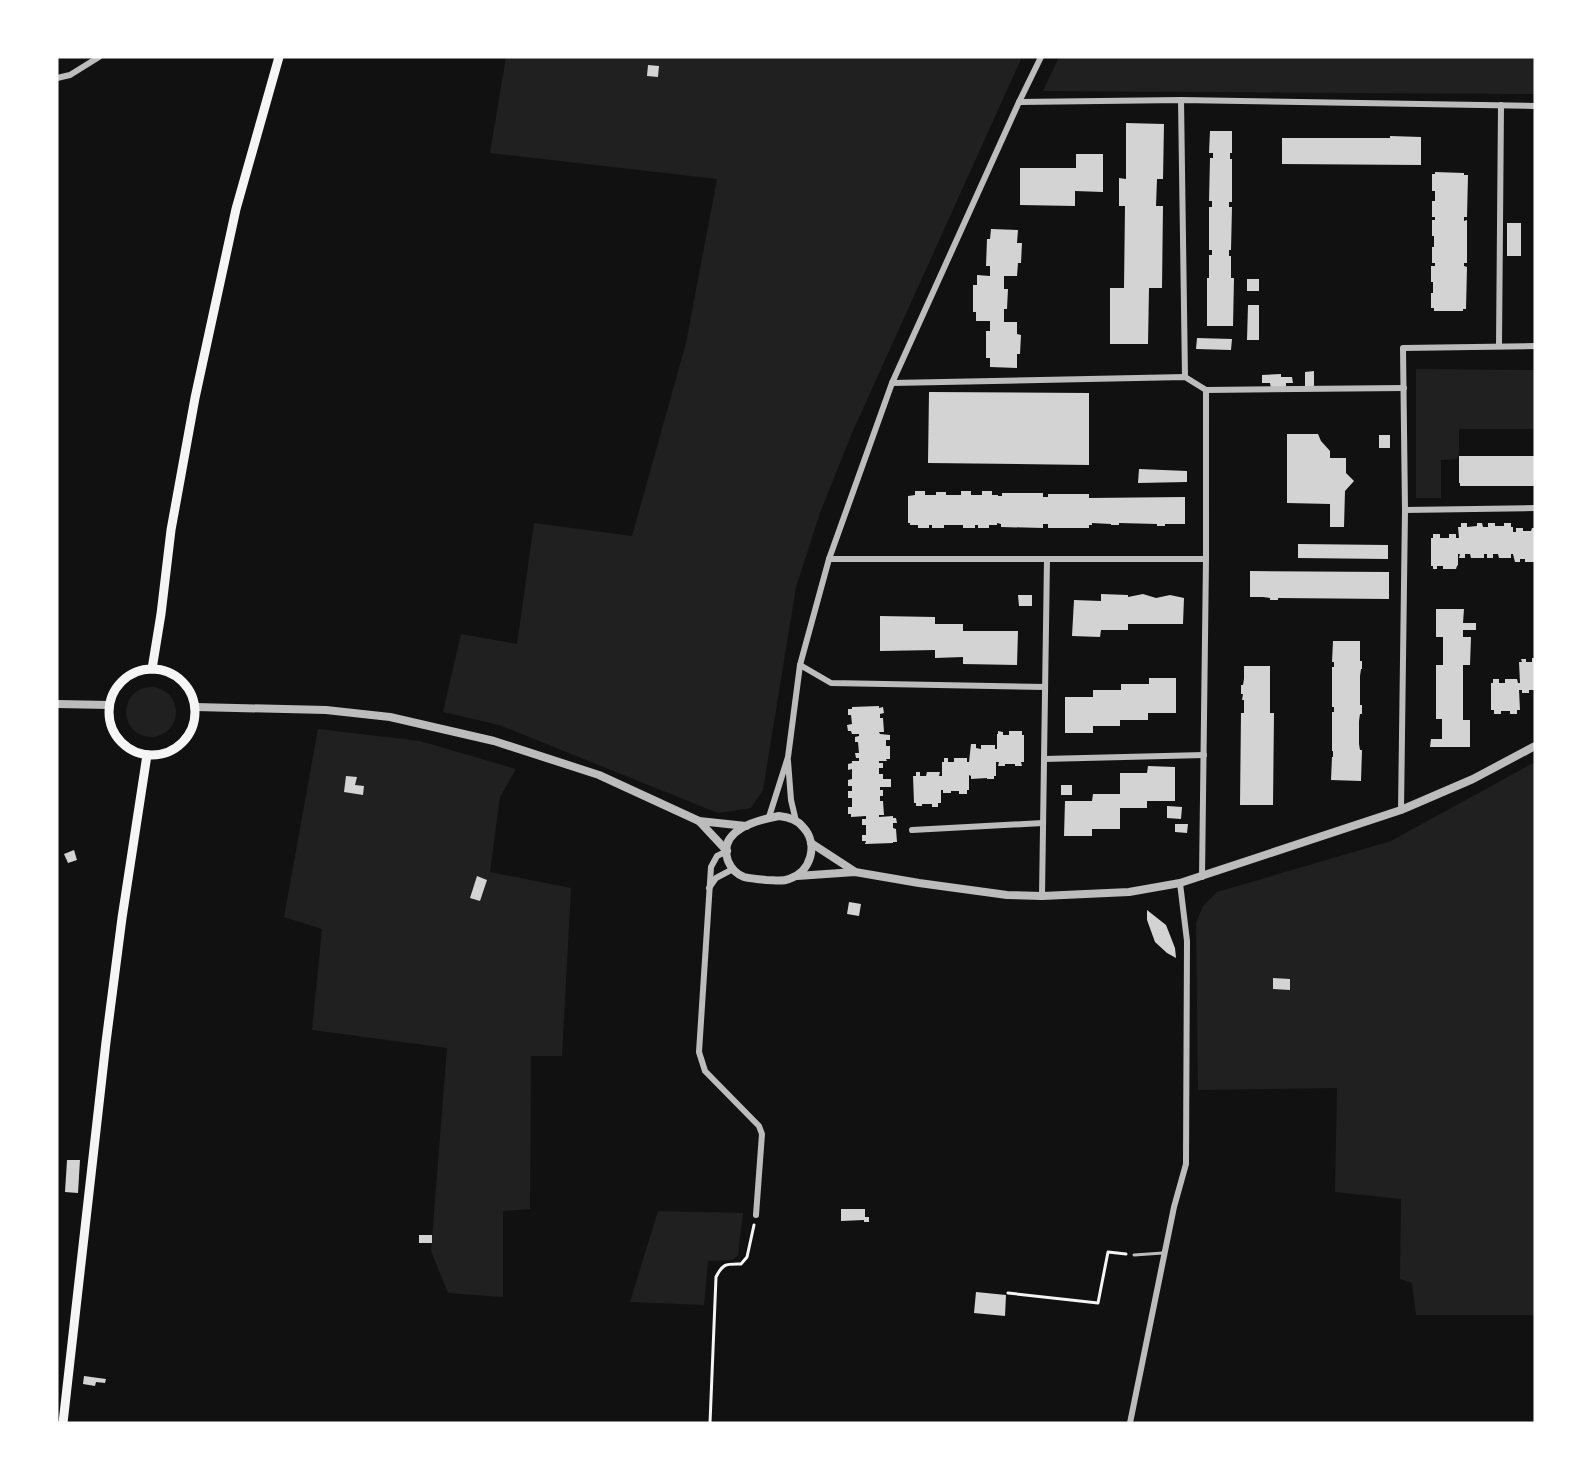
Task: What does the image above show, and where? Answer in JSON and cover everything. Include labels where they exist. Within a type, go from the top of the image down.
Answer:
[{"type":"main road","points":[[152,669],[171,530],[195,398],[236,209],[279,57]]},
{"type":"main road","points":[[152,669],[164,670],[181,679],[192,695],[195,713],[193,726],[183,742],[166,753],[147,755],[128,747],[118,738],[109,712],[114,692],[123,681],[134,673],[152,669]]},
{"type":"main road","points":[[63,1423],[106,1042],[147,755]]},
{"type":"street","points":[[57,78],[70,75],[99,57]]},
{"type":"street","points":[[770,818],[788,758],[800,665],[830,559],[892,383],[1041,57]]},
{"type":"street","points":[[1019,102],[1181,100],[1535,106]]},
{"type":"street","points":[[1181,100],[1185,377]]},
{"type":"street","points":[[1499,346],[1502,105]]},
{"type":"street","points":[[1401,810],[1405,510],[1403,348],[1535,346]]},
{"type":"street","points":[[892,383],[1185,377],[1206,390],[1404,388]]},
{"type":"street","points":[[1202,877],[1206,390]]},
{"type":"street","points":[[1405,510],[1535,508]]},
{"type":"street","points":[[830,559],[1206,559]]},
{"type":"street","points":[[1042,896],[1047,559]]},
{"type":"street","points":[[800,665],[831,683],[1045,687]]},
{"type":"street","points":[[57,704],[110,705]]},
{"type":"street","points":[[195,707],[326,710],[390,717],[494,741],[599,775],[699,821],[746,826]]},
{"type":"street","points":[[797,876],[809,861],[811,843],[803,827],[796,821],[788,817],[770,818],[746,826],[733,834],[729,840],[727,851],[733,869],[753,879],[780,881],[797,876],[855,872],[996,893],[1042,896],[1129,892],[1202,877],[1401,810],[1473,779],[1535,746]]},
{"type":"street","points":[[1044,759],[1204,755]]},
{"type":"street","points":[[788,758],[791,800],[796,821]]},
{"type":"street","points":[[699,821],[727,851]]},
{"type":"street","points":[[912,830],[1043,823]]},
{"type":"street","points":[[811,843],[855,872]]},
{"type":"street","points":[[727,851],[717,856],[711,867],[699,1052],[705,1071],[759,1126],[762,1134],[756,1215]]},
{"type":"street","points":[[709,888],[716,878],[733,869]]},
{"type":"street","points":[[1130,1423],[1174,1208],[1186,1164],[1186,941],[1180,883]]},
{"type":"lane","points":[[1134,1255],[1165,1253]]},
{"type":"path","points":[[710,1423],[716,1277],[726,1264],[741,1263],[747,1257],[756,1215]]},
{"type":"path","points":[[1008,1293],[1098,1303],[1108,1252],[1134,1255]]},
{"type":"shaded area","points":[[506,57],[1022,57],[852,433],[820,513],[796,587],[763,790],[751,808],[718,813],[499,725],[443,712],[461,634],[517,644],[534,523],[632,536],[686,343],[717,179],[490,153]]},
{"type":"shaded area","points":[[1059,57],[1535,57],[1535,94],[1043,91]]},
{"type":"shaded area","points":[[1416,369],[1535,370],[1535,429],[1459,429],[1457,459],[1441,460],[1441,498],[1416,498]]},
{"type":"shaded area","points":[[156,687],[169,694],[175,702],[175,722],[169,730],[161,736],[146,737],[133,730],[127,722],[126,707],[133,694],[141,688]]},
{"type":"shaded area","points":[[318,729],[420,741],[516,769],[500,797],[490,872],[571,888],[562,1056],[531,1056],[530,1209],[503,1211],[503,1297],[448,1293],[431,1251],[447,1048],[312,1030],[322,929],[284,917]]},
{"type":"shaded area","points":[[1535,762],[1535,1315],[1416,1315],[1412,1283],[1400,1279],[1401,1199],[1335,1192],[1337,1088],[1198,1090],[1196,923],[1203,906],[1217,892],[1391,841]]},
{"type":"shaded area","points":[[658,1211],[743,1213],[738,1255],[732,1260],[708,1261],[704,1305],[630,1302]]},
{"type":"building","points":[[648,65],[659,66],[658,77],[647,76]]},
{"type":"building","points":[[1126,123],[1164,124],[1163,179],[1157,179],[1156,206],[1163,206],[1162,288],[1149,288],[1148,344],[1110,344],[1110,288],[1124,288],[1125,206],[1119,206],[1119,178],[1126,179]]},
{"type":"building","points":[[1210,131],[1232,131],[1230,159],[1232,159],[1232,202],[1229,202],[1229,207],[1232,207],[1231,250],[1229,250],[1229,256],[1231,256],[1231,278],[1234,278],[1233,326],[1207,326],[1207,278],[1209,278],[1209,255],[1212,255],[1212,250],[1209,250],[1209,207],[1212,207],[1212,201],[1209,201],[1210,158],[1213,158],[1213,153],[1209,153]]},
{"type":"building","points":[[1390,136],[1421,137],[1421,165],[1282,164],[1282,138],[1390,138]]},
{"type":"building","points":[[1076,154],[1103,154],[1103,192],[1075,191],[1075,206],[1020,205],[1020,168],[1076,168]]},
{"type":"building","points":[[1435,172],[1468,175],[1467,217],[1464,217],[1464,221],[1467,220],[1467,263],[1464,263],[1467,267],[1466,309],[1463,311],[1434,311],[1434,308],[1431,308],[1433,282],[1431,282],[1431,266],[1435,266],[1435,263],[1432,263],[1434,236],[1432,236],[1432,220],[1435,220],[1435,217],[1432,217],[1432,201],[1435,201],[1435,191],[1432,191],[1432,174]]},
{"type":"building","points":[[1507,223],[1521,223],[1521,256],[1507,256]]},
{"type":"building","points":[[991,229],[1018,230],[1017,243],[1022,243],[1021,263],[1018,263],[1017,276],[1004,276],[1004,289],[1008,289],[1004,322],[1017,322],[1017,334],[1021,335],[1017,368],[990,367],[990,358],[986,358],[986,331],[990,331],[990,321],[976,321],[976,312],[973,312],[973,285],[977,285],[977,275],[990,276],[990,266],[986,266],[987,239],[990,239]]},
{"type":"building","points":[[1247,279],[1259,279],[1259,291],[1247,291]]},
{"type":"building","points":[[1248,305],[1259,305],[1259,340],[1247,340]]},
{"type":"building","points":[[1197,338],[1232,339],[1231,350],[1196,349]]},
{"type":"building","points":[[1314,371],[1314,386],[1305,386],[1305,372]]},
{"type":"building","points":[[1281,374],[1281,377],[1292,377],[1293,383],[1286,383],[1286,387],[1271,388],[1270,383],[1262,383],[1262,375]]},
{"type":"building","points":[[929,392],[1089,393],[1089,465],[928,463]]},
{"type":"building","points":[[1287,434],[1318,434],[1330,451],[1330,458],[1346,458],[1346,473],[1354,481],[1345,491],[1344,527],[1330,527],[1330,504],[1287,503]]},
{"type":"building","points":[[1379,435],[1390,435],[1390,448],[1379,448]]},
{"type":"building","points":[[1459,456],[1535,456],[1535,486],[1460,486]]},
{"type":"building","points":[[1139,469],[1187,471],[1187,482],[1138,483]]},
{"type":"building","points":[[915,491],[925,491],[925,495],[946,492],[946,495],[961,495],[961,491],[971,491],[971,495],[982,495],[982,491],[992,491],[992,495],[998,496],[1002,496],[1002,493],[1043,493],[1043,497],[1048,497],[1048,494],[1089,494],[1089,498],[1185,497],[1185,524],[1157,526],[1157,524],[1092,523],[1089,528],[1048,528],[1048,524],[1043,524],[1043,528],[1001,527],[1001,524],[997,523],[997,525],[989,525],[989,528],[978,528],[978,525],[975,525],[975,528],[963,528],[963,525],[944,525],[944,528],[932,528],[932,525],[929,525],[929,528],[918,528],[918,525],[908,523],[908,496],[915,495]]},
{"type":"building","points":[[1461,523],[1467,523],[1467,527],[1482,523],[1483,527],[1488,527],[1488,523],[1504,526],[1504,523],[1511,523],[1513,532],[1516,532],[1516,528],[1531,531],[1535,528],[1535,562],[1525,562],[1525,559],[1520,559],[1520,562],[1515,562],[1513,554],[1511,558],[1499,558],[1498,554],[1493,554],[1493,558],[1487,558],[1487,554],[1484,554],[1484,558],[1471,558],[1470,554],[1465,554],[1465,558],[1459,558],[1460,554],[1458,554],[1456,569],[1443,569],[1443,566],[1437,566],[1437,569],[1433,569],[1431,566],[1431,538],[1433,534],[1440,534],[1440,538],[1449,538],[1449,534],[1456,534],[1456,538],[1459,538],[1458,527],[1461,527]]},
{"type":"building","points":[[1298,544],[1388,545],[1388,559],[1298,558]]},
{"type":"building","points":[[1250,571],[1389,572],[1389,599],[1278,598],[1278,600],[1270,600],[1270,598],[1250,597]]},
{"type":"building","points":[[1101,594],[1128,595],[1128,597],[1143,594],[1156,598],[1170,595],[1184,598],[1183,624],[1128,624],[1128,630],[1101,630],[1100,637],[1072,636],[1074,600],[1101,601]]},
{"type":"building","points":[[1018,595],[1032,595],[1032,606],[1019,606]]},
{"type":"building","points":[[1436,609],[1464,609],[1463,623],[1476,623],[1476,630],[1463,630],[1463,637],[1471,637],[1470,665],[1463,665],[1463,720],[1470,720],[1470,747],[1430,747],[1431,739],[1442,739],[1442,719],[1436,719],[1436,665],[1443,665],[1443,637],[1436,637]]},
{"type":"building","points":[[880,616],[935,617],[935,624],[963,624],[963,631],[1018,631],[1017,665],[963,664],[963,657],[935,658],[935,650],[880,651]]},
{"type":"building","points":[[1333,641],[1360,641],[1360,661],[1362,661],[1360,705],[1362,705],[1362,714],[1360,714],[1359,721],[1359,744],[1362,750],[1361,781],[1331,780],[1332,712],[1334,712],[1334,707],[1332,707]]},
{"type":"building","points":[[1532,658],[1535,658],[1535,690],[1522,693],[1522,690],[1519,690],[1520,710],[1517,710],[1517,714],[1501,711],[1501,714],[1494,714],[1494,710],[1491,710],[1493,679],[1499,679],[1499,683],[1505,683],[1505,679],[1517,679],[1520,683],[1519,662],[1522,662],[1521,659],[1526,659],[1526,662],[1532,662]]},
{"type":"building","points":[[1244,666],[1270,666],[1270,713],[1274,713],[1273,805],[1240,805],[1241,713],[1244,713],[1241,685],[1244,679]]},
{"type":"building","points":[[1149,678],[1176,678],[1176,713],[1148,713],[1148,720],[1120,720],[1120,726],[1093,726],[1093,733],[1065,733],[1065,697],[1093,697],[1093,690],[1121,690],[1121,684],[1149,684]]},
{"type":"building","points":[[879,706],[879,708],[883,707],[884,713],[880,714],[880,718],[883,718],[884,732],[879,732],[890,735],[890,740],[886,740],[886,746],[890,746],[890,759],[879,761],[883,763],[883,768],[879,768],[879,774],[883,774],[883,779],[891,779],[891,787],[880,787],[880,790],[883,790],[880,801],[883,801],[884,815],[879,815],[879,817],[893,816],[896,818],[897,823],[893,823],[893,828],[896,829],[897,842],[865,844],[866,841],[862,841],[862,835],[866,835],[866,825],[862,825],[862,819],[866,819],[866,816],[851,817],[851,814],[848,814],[848,807],[852,807],[852,798],[848,798],[848,791],[852,791],[852,786],[848,786],[848,780],[852,779],[852,769],[848,770],[848,764],[852,761],[859,761],[855,753],[859,753],[855,737],[859,734],[852,734],[848,731],[847,725],[852,724],[848,709]]},
{"type":"building","points":[[998,731],[1003,732],[1003,735],[1009,735],[1009,731],[1022,731],[1024,762],[1021,762],[1022,766],[1005,764],[1005,766],[998,766],[999,762],[996,762],[994,779],[971,779],[969,775],[967,794],[959,794],[959,791],[943,793],[941,790],[941,803],[938,803],[938,807],[932,807],[932,804],[916,806],[913,776],[916,776],[916,772],[920,772],[920,776],[926,776],[927,772],[940,772],[939,776],[942,776],[944,758],[948,758],[948,762],[954,762],[954,758],[967,758],[969,762],[971,744],[976,744],[976,748],[981,749],[981,745],[995,745],[997,749]]},
{"type":"building","points":[[1148,766],[1175,767],[1175,801],[1147,801],[1147,808],[1120,808],[1120,829],[1092,829],[1092,836],[1064,836],[1065,801],[1092,801],[1093,794],[1120,794],[1120,773],[1147,773]]},
{"type":"building","points":[[346,776],[357,777],[355,785],[364,786],[363,795],[344,792]]},
{"type":"building","points":[[1061,785],[1072,785],[1072,795],[1061,795]]},
{"type":"building","points":[[1167,806],[1182,807],[1181,819],[1167,818]]},
{"type":"building","points":[[1175,824],[1188,824],[1187,833],[1175,832]]},
{"type":"building","points":[[74,850],[77,860],[68,863],[64,854]]},
{"type":"building","points":[[477,876],[487,880],[480,901],[470,898]]},
{"type":"building","points":[[849,902],[861,904],[859,916],[847,914]]},
{"type":"building","points":[[1147,910],[1166,925],[1175,948],[1176,958],[1155,942],[1147,920]]},
{"type":"building","points":[[1273,978],[1290,979],[1290,990],[1273,989]]},
{"type":"building","points":[[67,1160],[80,1160],[78,1193],[65,1192]]},
{"type":"building","points":[[841,1209],[865,1209],[865,1217],[869,1217],[869,1222],[864,1222],[864,1220],[841,1221]]},
{"type":"building","points":[[419,1235],[432,1235],[432,1243],[419,1243]]},
{"type":"building","points":[[976,1292],[1006,1295],[1005,1316],[974,1313]]},
{"type":"building","points":[[84,1376],[106,1379],[105,1383],[96,1382],[95,1386],[83,1384]]}]
